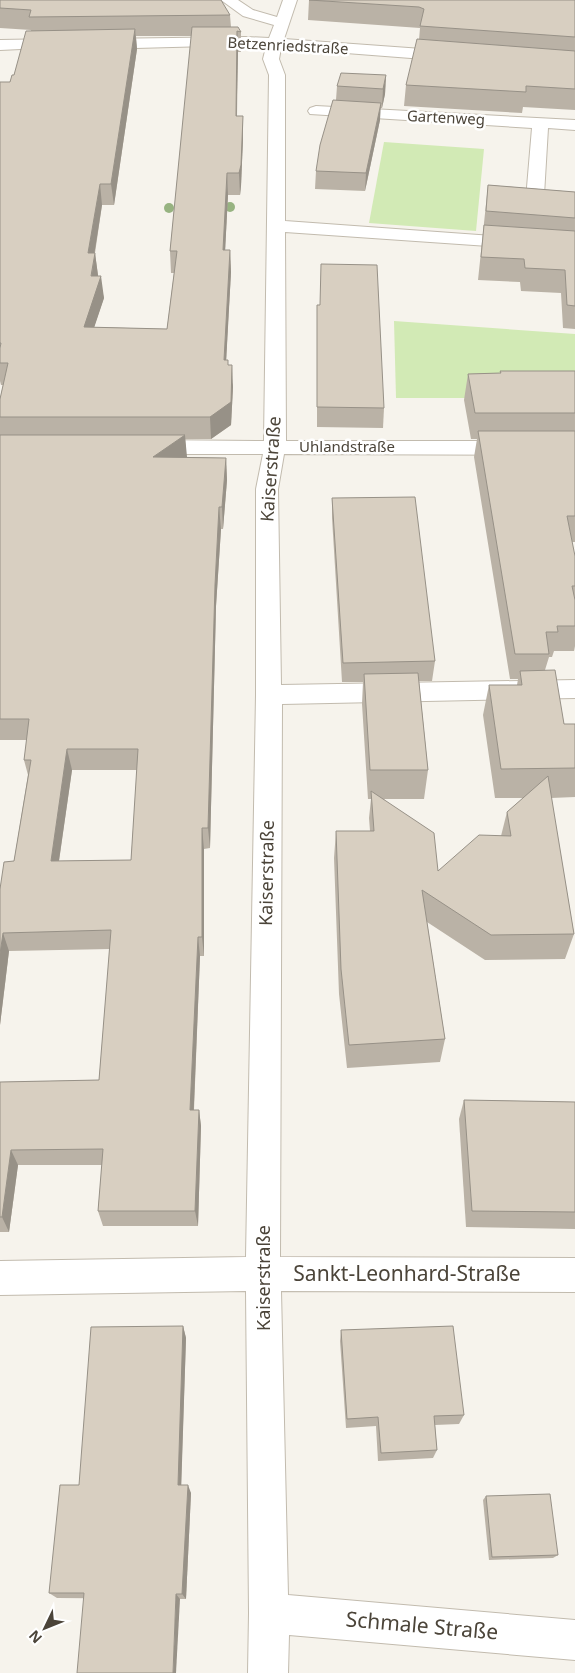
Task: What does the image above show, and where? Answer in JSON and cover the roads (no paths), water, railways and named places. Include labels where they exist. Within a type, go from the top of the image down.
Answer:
[{"type":"street","points":[[228,0],[248,13],[283,23]]},
{"type":"street","name":"Kaiserstraße","points":[[268,1673],[269,1613],[263,1274],[269,694],[267,489],[275,447],[275,226],[288,66],[271,59],[290,0]]},
{"type":"street","name":"Betzenriedstraße","points":[[1,49],[77,44],[275,42],[461,57]]},
{"type":"street","points":[[288,66],[342,48]]},
{"type":"street","name":"Gartenweg","points":[[316,111],[575,125]]},
{"type":"street","points":[[540,123],[535,199],[575,203]]},
{"type":"street","points":[[275,226],[575,247]]},
{"type":"street","name":"Uhlandstraße","points":[[132,447],[575,448]]},
{"type":"street","points":[[269,694],[575,689]]},
{"type":"street","name":"Sankt-Leonhard-Straße","points":[[0,1278],[263,1274],[575,1275]]},
{"type":"street","name":"Schmale Straße","points":[[269,1613],[575,1640]]}]
